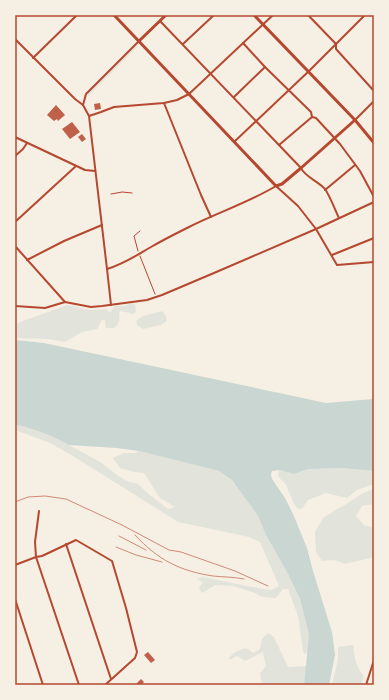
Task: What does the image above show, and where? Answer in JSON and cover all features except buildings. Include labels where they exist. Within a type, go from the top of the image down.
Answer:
[{"type":"main road","points":[[114,15],[276,186],[282,184],[355,120]]},
{"type":"main road","points":[[139,41],[166,15]]},
{"type":"main road","points":[[254,15],[355,120],[374,143]]},
{"type":"street","points":[[33,58],[78,15]]},
{"type":"street","points":[[183,44],[214,15]]},
{"type":"street","points":[[89,116],[114,107],[164,103],[177,100],[189,94],[273,15]]},
{"type":"street","points":[[308,15],[336,44],[336,49],[374,91]]},
{"type":"street","points":[[234,142],[309,72],[365,15]]},
{"type":"street","points":[[160,21],[234,97],[301,168],[302,171],[325,190],[339,218]]},
{"type":"street","points":[[15,39],[74,99],[84,105],[89,116],[111,305]]},
{"type":"street","points":[[84,105],[86,94],[139,41]]},
{"type":"street","points":[[243,43],[311,112],[312,117],[316,118],[335,138],[360,171],[374,197]]},
{"type":"street","points":[[234,97],[265,67]]},
{"type":"street","points":[[355,120],[374,101]]},
{"type":"street","points":[[164,103],[210,217]]},
{"type":"street","points":[[279,145],[312,117]]},
{"type":"street","points":[[15,137],[85,170],[95,171]]},
{"type":"street","points":[[15,156],[27,143]]},
{"type":"street","points":[[325,190],[354,165]]},
{"type":"street","points":[[15,222],[76,166]]},
{"type":"street","points":[[107,269],[118,266],[210,217],[262,194],[276,186],[298,206],[316,229],[337,265],[374,262]]},
{"type":"street","points":[[15,306],[45,308],[65,302],[91,307],[147,300],[316,229],[374,202]]},
{"type":"street","points":[[27,260],[64,241],[102,225]]},
{"type":"street","points":[[332,255],[374,238]]},
{"type":"street","points":[[15,246],[65,302]]},
{"type":"street","points":[[39,511],[35,542],[36,557],[79,685]]},
{"type":"street","points":[[15,565],[42,556],[76,540],[112,561],[137,652],[135,658],[105,685]]},
{"type":"street","points":[[66,544],[111,679]]},
{"type":"street","points":[[15,599],[43,685]]},
{"type":"street","points":[[366,685],[374,660]]},
{"type":"lane","points":[[111,194],[122,192],[132,193]]},
{"type":"path","points":[[140,231],[134,236],[139,254],[156,297]]},
{"type":"shaded area","points":[[138,46],[88,96],[88,93],[135,47]]},
{"type":"shaded area","points":[[131,303],[135,305],[136,312],[133,314],[121,311],[119,313],[119,322],[114,328],[106,328],[105,320],[102,320],[97,329],[82,332],[65,342],[48,339],[15,338],[15,324],[67,305],[90,310],[106,309],[111,312],[115,306],[125,306]]},
{"type":"shaded area","points":[[162,311],[166,316],[167,321],[161,325],[143,329],[137,325],[136,321],[143,316]]},
{"type":"shaded area","points":[[15,340],[44,343],[326,403],[374,399],[374,471],[342,468],[308,469],[294,474],[279,470],[272,471],[271,475],[293,514],[307,548],[332,632],[335,655],[329,685],[304,685],[309,635],[300,599],[266,535],[258,516],[232,480],[219,471],[139,451],[69,445],[49,435],[23,426],[15,425]]},
{"type":"shaded area","points":[[15,425],[23,426],[49,435],[102,463],[127,481],[138,484],[168,509],[175,507],[160,498],[144,473],[120,468],[113,458],[124,453],[135,453],[139,451],[219,471],[232,480],[258,516],[266,535],[300,599],[309,635],[308,652],[305,654],[303,652],[298,616],[288,589],[283,589],[276,598],[262,597],[255,593],[233,586],[215,585],[202,593],[199,588],[203,582],[197,579],[203,577],[271,590],[279,586],[260,542],[249,537],[178,522],[73,456],[48,442],[15,430]]},
{"type":"shaded area","points":[[342,468],[374,471],[374,484],[357,490],[347,498],[326,493],[308,500],[303,508],[298,509],[294,504],[286,485],[278,476],[279,470],[294,474],[308,469]]},
{"type":"shaded area","points":[[374,489],[374,504],[362,506],[356,516],[364,525],[374,528],[374,557],[345,564],[335,560],[322,561],[316,552],[315,532],[323,518],[363,493]]},
{"type":"shaded area","points":[[268,633],[274,637],[288,667],[307,666],[304,685],[262,685],[260,673],[266,666],[263,652],[245,661],[237,656],[230,660],[229,658],[232,654],[246,648],[253,653],[260,649],[262,639]]},
{"type":"shaded area","points":[[353,645],[357,665],[364,676],[361,685],[332,685],[338,659],[338,647]]},
{"type":"railway","points":[[15,502],[28,497],[45,496],[66,499],[122,525],[169,550],[181,552],[235,571],[268,586]]},
{"type":"railway","points":[[135,535],[152,551],[170,563],[201,574],[244,579]]},
{"type":"railway","points":[[119,536],[146,550]]},
{"type":"railway","points":[[116,547],[136,555],[162,562]]}]
